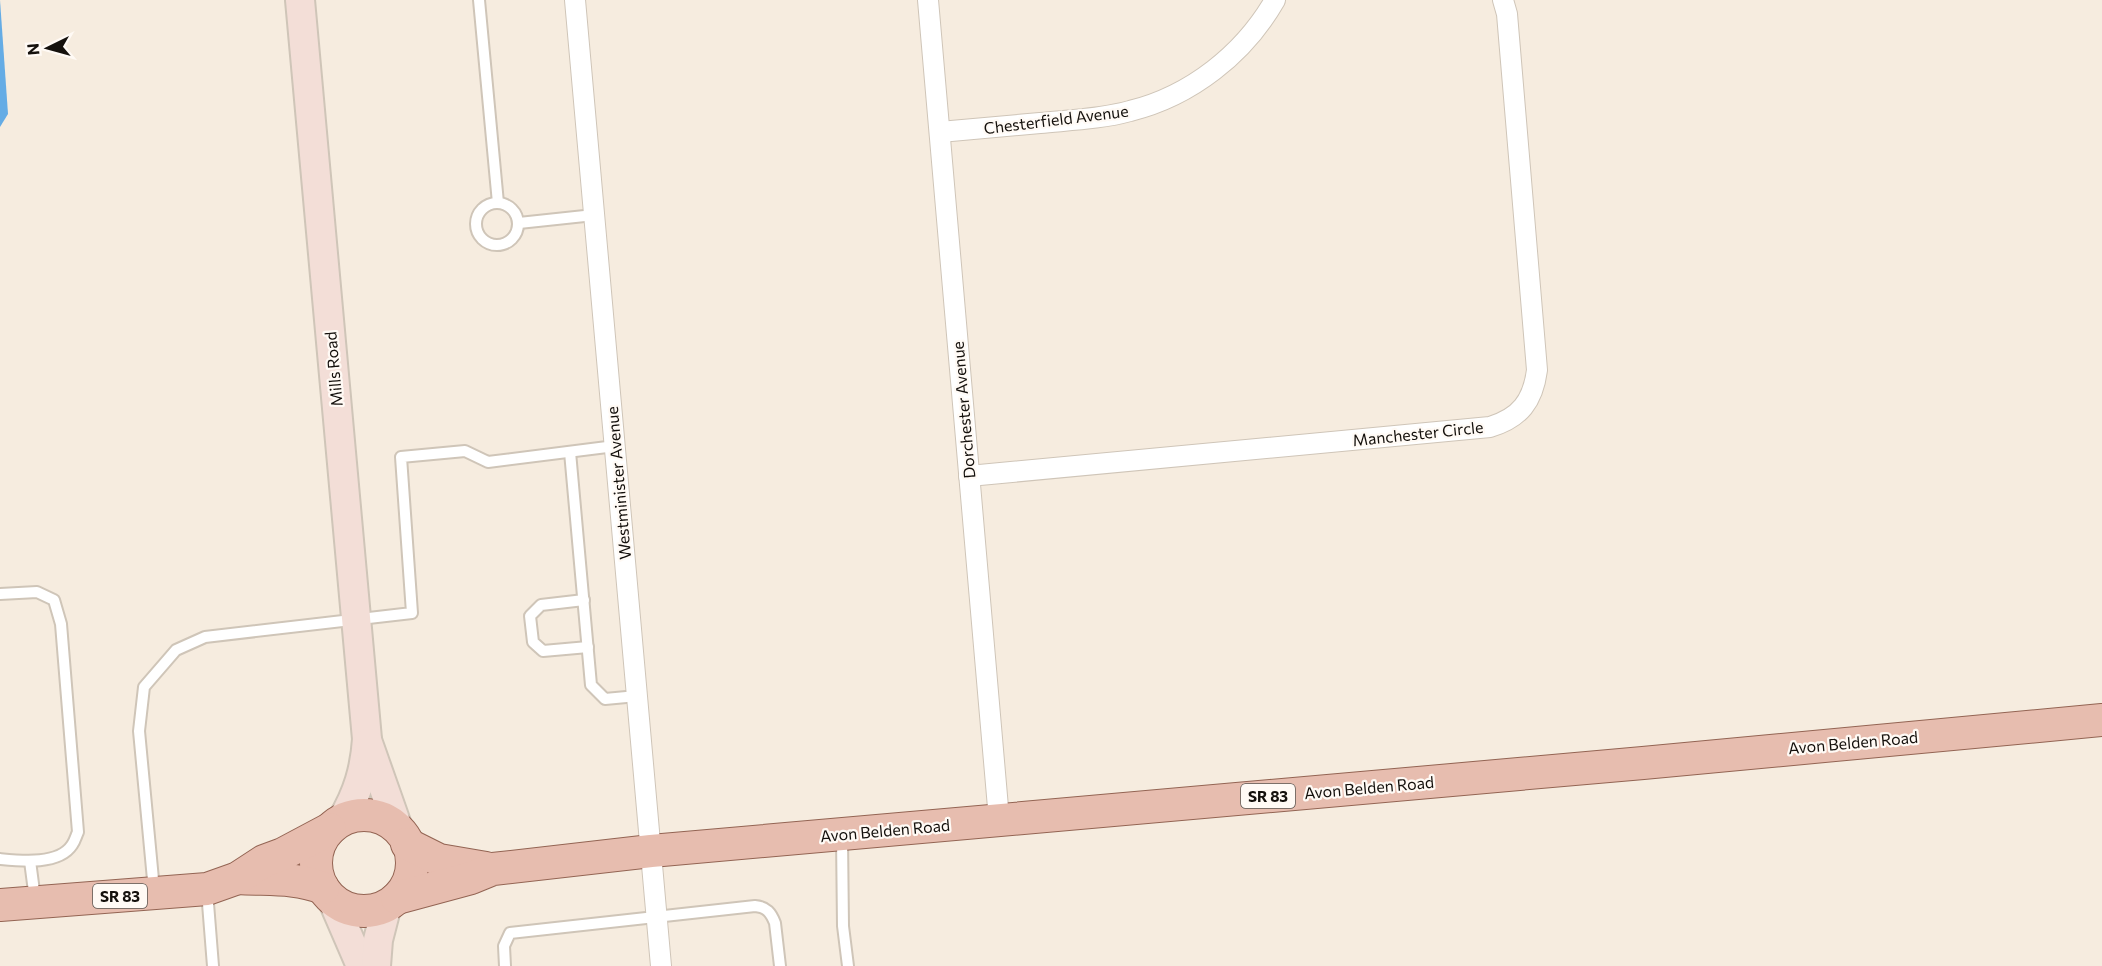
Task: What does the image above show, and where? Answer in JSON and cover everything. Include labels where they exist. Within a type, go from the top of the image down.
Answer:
[{"type":"main road","name":"Avon Belden Road","points":[[392,902],[493,869],[651,851],[2102,720]]},
{"type":"main road","points":[[357,815],[373,816],[387,821],[404,838],[411,858],[411,871],[406,884],[392,902],[373,910],[359,911],[345,907],[327,894],[317,873],[316,857],[321,842],[336,825],[357,815]]},
{"type":"main road","name":"SR 83","points":[[0,905],[207,889],[238,878],[264,861],[284,854],[336,825]]},
{"type":"main road","name":"Avon Belden Road","points":[[404,838],[442,861],[454,864],[468,863],[493,869]]},
{"type":"main road","name":"SR 83","points":[[238,878],[283,878],[327,894]]},
{"type":"street","name":"Mills Road","points":[[300,0],[367,739],[363,775],[352,804],[336,825]]},
{"type":"street","name":"Westminister Avenue","points":[[575,0],[661,966]]},
{"type":"street","name":"Dorchester Avenue","points":[[928,0],[999,819]]},
{"type":"street","name":"Chesterfield Avenue","points":[[940,132],[1092,118],[1132,111],[1152,104],[1190,87],[1233,55],[1257,27],[1275,0]]},
{"type":"street","name":"Manchester Circle","points":[[969,476],[1490,427],[1504,423],[1516,414],[1529,399],[1535,385],[1537,370],[1507,14],[1503,0]]},
{"type":"street","name":"Mills Road","points":[[367,739],[404,838]]},
{"type":"street","points":[[327,894],[361,966]]},
{"type":"street","points":[[376,966],[378,940],[392,902]]},
{"type":"lane","points":[[479,0],[498,203]]},
{"type":"lane","points":[[498,203],[513,209],[519,223],[516,235],[505,244],[491,245],[484,242],[477,230],[478,215],[488,205],[498,203]]},
{"type":"lane","points":[[519,223],[594,215]]},
{"type":"lane","points":[[154,893],[139,731],[144,687],[176,650],[205,637],[412,613],[401,457],[465,451],[488,462],[615,446]]},
{"type":"lane","points":[[570,452],[591,685],[606,699],[637,696]]},
{"type":"lane","points":[[0,594],[38,592],[54,600],[61,624],[78,832],[72,845],[61,855],[30,861],[0,859]]},
{"type":"lane","points":[[584,600],[541,605],[530,616],[533,642],[543,651],[588,647]]},
{"type":"lane","points":[[842,834],[843,926],[848,966]]},
{"type":"lane","points":[[30,861],[36,902]]},
{"type":"lane","points":[[207,889],[213,966]]},
{"type":"lane","points":[[505,966],[504,946],[510,933],[657,916],[762,907],[769,911],[776,923],[780,966]]},
{"type":"water","points":[[0,0],[8,114],[0,127]]}]
